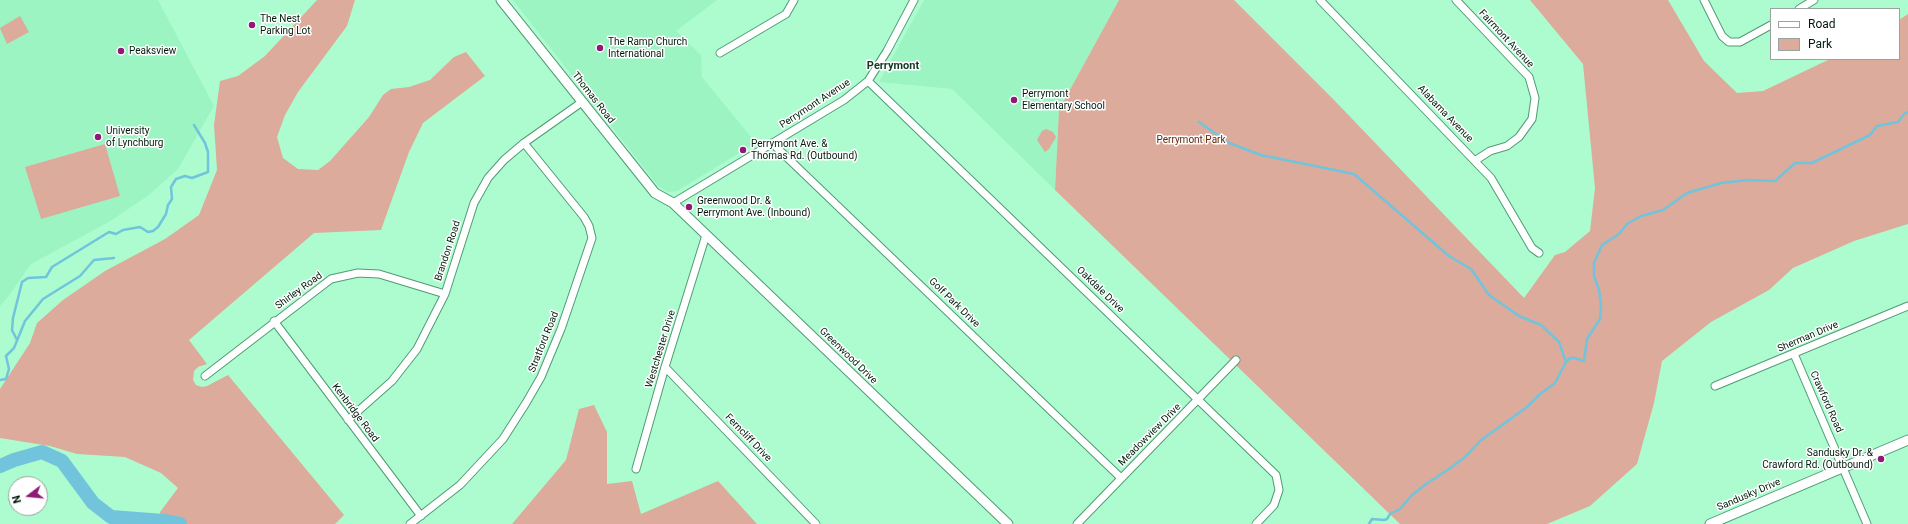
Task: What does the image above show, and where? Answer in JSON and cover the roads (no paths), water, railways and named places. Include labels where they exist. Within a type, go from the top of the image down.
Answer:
[{"type":"street","name":"Thomas Road","points":[[502,0],[655,193],[673,203]]},
{"type":"street","points":[[720,53],[778,20],[786,14],[794,0]]},
{"type":"street","name":"Alabama Avenue","points":[[1320,0],[1476,160],[1491,178],[1532,248],[1539,253]]},
{"type":"street","name":"Fairmont Avenue","points":[[1456,0],[1528,77],[1535,98],[1532,119],[1519,137],[1507,146],[1490,151],[1476,160]]},
{"type":"street","points":[[1704,0],[1722,36],[1729,42],[1740,42],[1770,26]]},
{"type":"street","points":[[1801,8],[1814,0]]},
{"type":"street","name":"Perrymont Avenue","points":[[673,203],[844,100],[868,81],[887,51],[911,1]]},
{"type":"street","name":"Oakdale Drive","points":[[868,81],[1276,475],[1279,490],[1274,505],[1256,524]]},
{"type":"street","name":"Brandon Road","points":[[348,420],[392,381],[417,349],[445,294],[474,203],[488,178],[504,160],[524,143],[582,102]]},
{"type":"street","name":"Stratford Road","points":[[410,524],[460,485],[503,439],[526,403],[541,377],[558,336],[592,238],[589,226],[584,217],[524,143]]},
{"type":"street","name":"Golf Park Drive","points":[[772,143],[1121,478]]},
{"type":"street","name":"Greenwood Drive","points":[[673,203],[1008,524]]},
{"type":"street","name":"Westchester Drive","points":[[636,469],[665,367],[706,235]]},
{"type":"street","name":"Shirley Road","points":[[205,376],[274,321],[331,280],[358,273],[379,274],[445,294]]},
{"type":"street","name":"Sherman Drive","points":[[1715,386],[1908,306]]},
{"type":"street","name":"Kenbridge Road","points":[[274,321],[421,516]]},
{"type":"street","name":"Crawford Road","points":[[1794,354],[1844,467],[1867,524]]},
{"type":"street","name":"Meadowview Drive","points":[[1077,524],[1199,400],[1236,360]]},
{"type":"street","name":"Ferncliff Drive","points":[[665,367],[816,524]]},
{"type":"street","name":"Sandusky Drive","points":[[1710,524],[1908,440]]},
{"type":"waterway","points":[[1870,135],[1877,126],[1898,122],[1904,114],[1908,112]]},
{"type":"waterway","points":[[1199,122],[1229,143],[1261,155],[1354,174],[1449,256],[1471,269],[1489,295],[1519,316],[1541,325],[1559,342],[1566,362]]},
{"type":"waterway","points":[[17,340],[12,330],[13,318],[22,282],[28,278],[46,277],[52,267],[109,232],[116,234],[123,230],[140,227],[148,232],[153,231],[158,227],[166,214],[168,205],[172,199],[171,187],[176,179],[185,176],[192,178],[208,172],[208,152],[205,143],[194,125]]},
{"type":"waterway","points":[[1369,524],[1372,519],[1387,519],[1390,514],[1400,509],[1412,495],[1465,457],[1480,441],[1527,407],[1539,395],[1555,383],[1566,362],[1570,358],[1584,361],[1587,339],[1600,319],[1601,305],[1599,290],[1594,276],[1594,263],[1602,245],[1619,234],[1627,224],[1641,216],[1663,210],[1687,193],[1721,183],[1748,180],[1775,181],[1795,163],[1812,163],[1870,135]]},
{"type":"waterway","points":[[0,380],[6,379],[9,369],[6,356],[14,348],[25,321],[43,299],[80,276],[94,260],[114,258]]},
{"type":"waterway","points":[[0,466],[14,460],[42,452],[62,461],[93,503],[111,517],[164,521],[180,524]]},
{"type":"place","name":"The Nest Parking Lot","points":[[252,25]]},
{"type":"place","name":"The Ramp Church International","points":[[600,48]]},
{"type":"place","name":"Peaksview","points":[[121,51]]},
{"type":"place","name":"Perrymont Elementary School","points":[[1014,100]]},
{"type":"place","name":"University of Lynchburg","points":[[98,137]]},
{"type":"place","name":"Perrymont Ave. & Thomas Rd. (Outbound)","points":[[743,150]]},
{"type":"place","name":"Greenwood Dr. & Perrymont Ave. (Inbound)","points":[[689,207]]},
{"type":"place","name":"Sandusky Dr. & Crawford Rd. (Outbound)","points":[[1881,459]]},
{"type":"district","name":"Perrymont","points":[[893,66]]},
{"type":"park label","name":"Perrymont Park","points":[[1191,140]]}]
